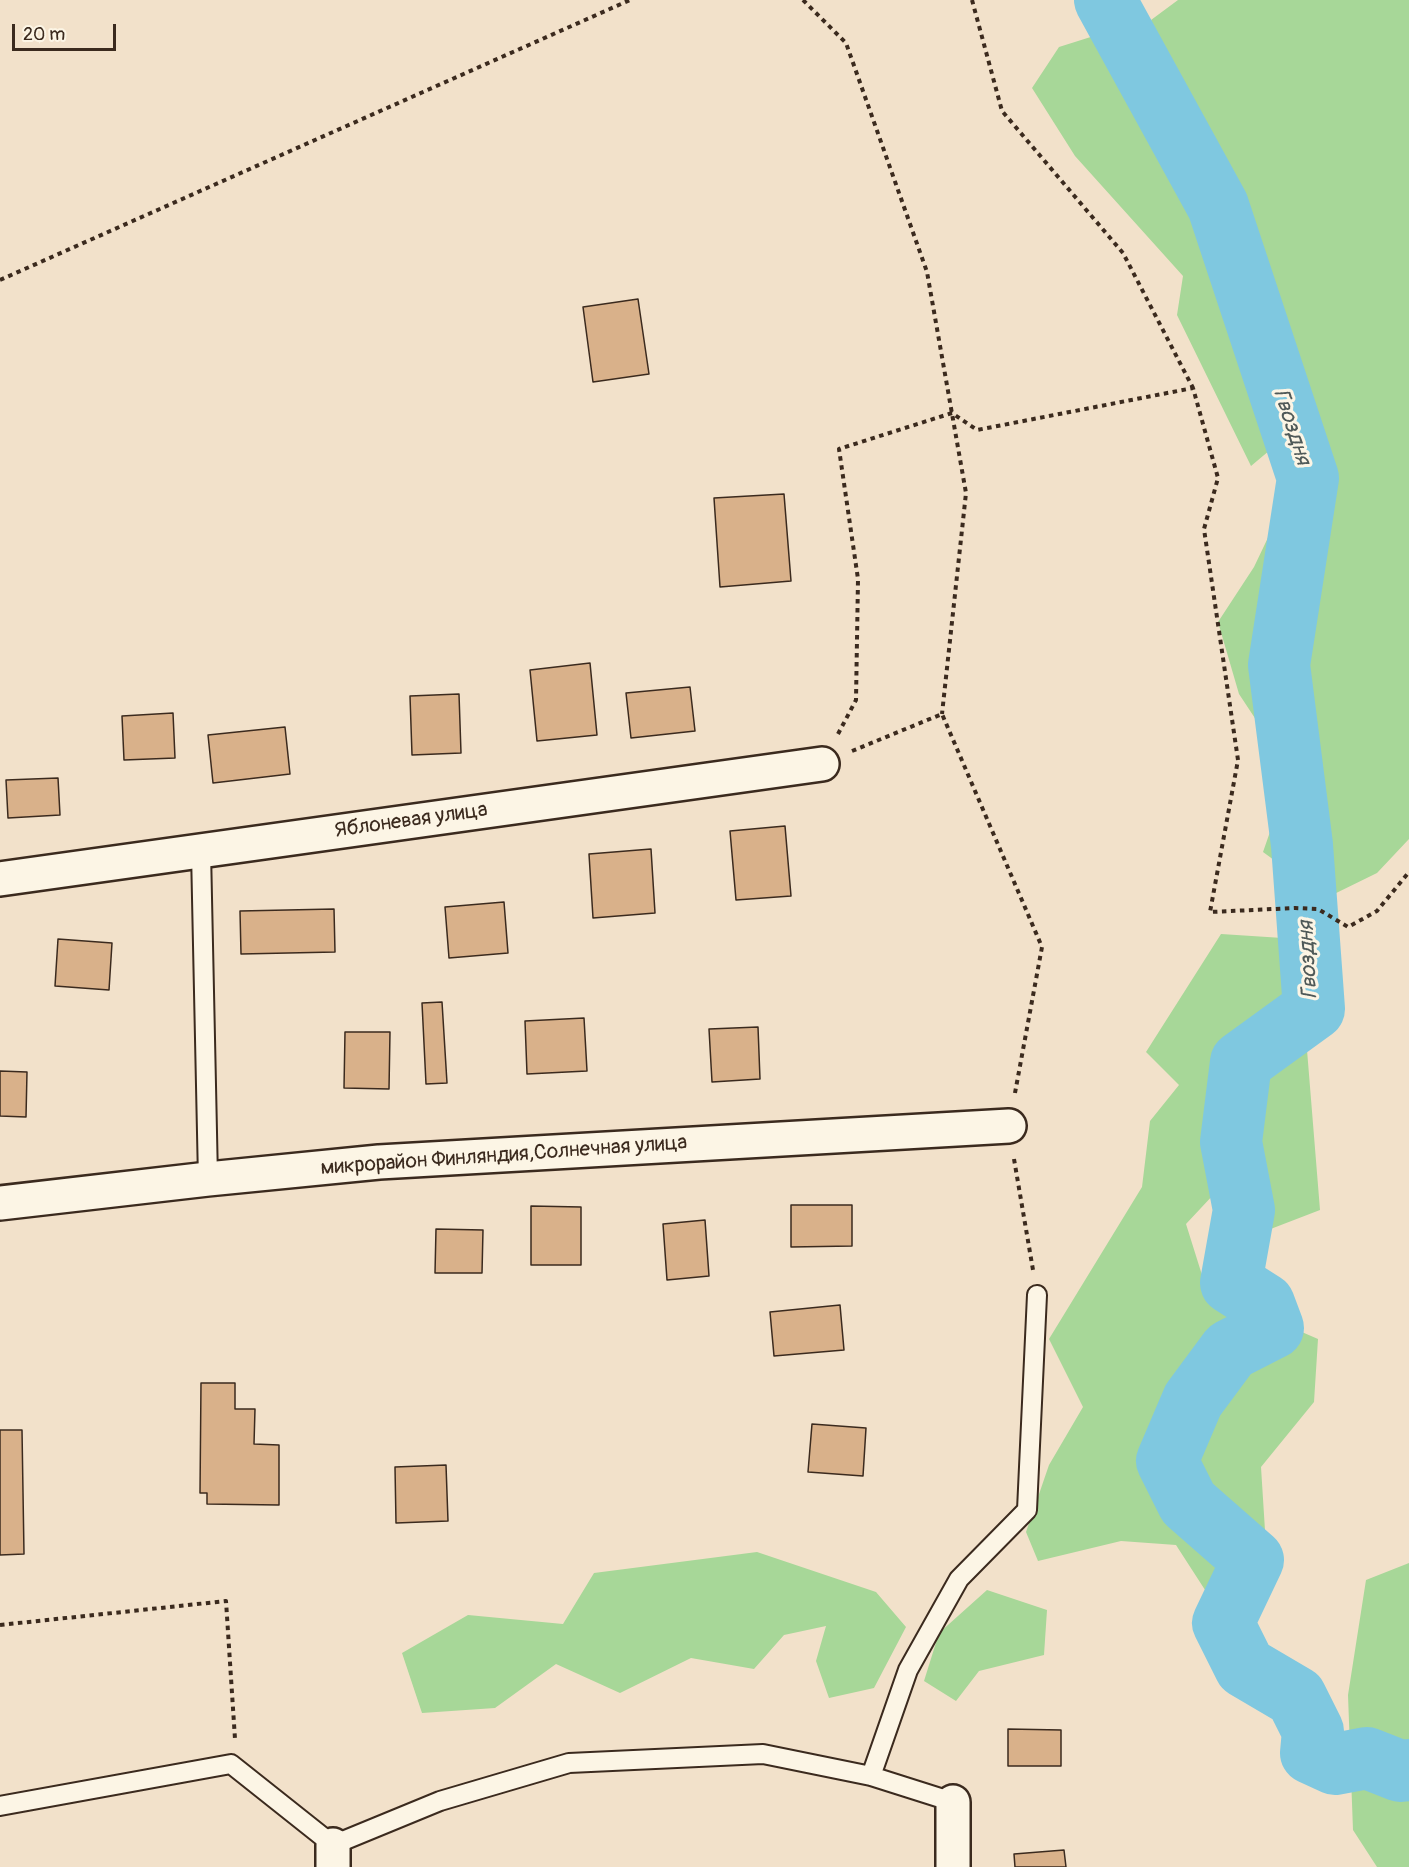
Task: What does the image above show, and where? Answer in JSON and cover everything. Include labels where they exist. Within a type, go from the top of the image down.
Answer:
[{"type":"street","name":"Яблоневая улица","points":[[0,879],[822,764]]},
{"type":"street","name":"микрорайон Финляндия,Солнечная улица","points":[[0,1203],[379,1162],[1009,1126]]},
{"type":"street","points":[[953,1802],[953,1867]]},
{"type":"lane","points":[[201,851],[208,1179]]},
{"type":"lane","points":[[871,1776],[908,1670],[959,1579],[1027,1510],[1037,1295]]},
{"type":"lane","points":[[0,1806],[231,1764],[333,1856],[440,1801],[568,1763],[763,1754],[871,1776],[953,1802]]},
{"type":"path","points":[[0,279],[630,0]]},
{"type":"path","points":[[803,0],[846,43],[927,272],[966,493],[942,714],[1042,947],[1009,1126],[1037,1295]]},
{"type":"path","points":[[972,0],[1002,111],[1122,253],[1193,388],[1218,478],[1204,529],[1238,760],[1210,912],[1318,909],[1348,927],[1377,910],[1409,872]]},
{"type":"path","points":[[952,413],[977,430],[1193,388]]},
{"type":"path","points":[[822,764],[856,700],[858,579],[839,449],[952,413]]},
{"type":"path","points":[[822,764],[942,714]]},
{"type":"path","points":[[0,1625],[226,1601],[235,1739]]},
{"type":"green space","points":[[1178,0],[1409,0],[1409,839],[1377,873],[1326,898],[1263,852],[1278,809],[1278,753],[1239,694],[1218,622],[1254,567],[1294,483],[1302,422],[1256,289],[1193,138],[1151,20]]},
{"type":"green space","points":[[1097,35],[1215,252],[1265,378],[1276,445],[1251,466],[1177,315],[1183,276],[1075,156],[1032,88],[1059,47]]},
{"type":"green space","points":[[1221,934],[1298,939],[1320,1210],[1255,1235],[1215,1193],[1186,1224],[1207,1291],[1318,1339],[1314,1402],[1261,1467],[1268,1578],[1248,1603],[1207,1593],[1176,1545],[1121,1541],[1038,1561],[1026,1532],[1049,1465],[1083,1407],[1049,1339],[1142,1187],[1150,1121],[1179,1085],[1146,1052]]},
{"type":"green space","points":[[757,1552],[876,1592],[906,1627],[874,1688],[829,1698],[816,1661],[826,1626],[784,1635],[754,1669],[691,1658],[620,1693],[556,1664],[495,1708],[422,1713],[402,1653],[468,1615],[563,1624],[594,1573]]},
{"type":"green space","points":[[1409,1563],[1409,1867],[1377,1867],[1353,1830],[1348,1695],[1366,1580]]},
{"type":"green space","points":[[987,1590],[1047,1610],[1044,1655],[979,1671],[956,1701],[924,1681],[939,1633]]},
{"type":"building","points":[[638,299],[649,374],[593,382],[583,307]]},
{"type":"building","points":[[784,494],[791,581],[720,587],[714,498]]},
{"type":"building","points":[[590,663],[597,735],[537,741],[530,670]]},
{"type":"building","points":[[690,687],[695,731],[631,738],[626,693]]},
{"type":"building","points":[[459,694],[461,753],[412,755],[410,696]]},
{"type":"building","points":[[173,713],[175,758],[124,760],[122,716]]},
{"type":"building","points":[[285,727],[290,774],[213,783],[208,735]]},
{"type":"building","points":[[58,778],[60,815],[8,818],[6,780]]},
{"type":"building","points":[[785,826],[791,896],[736,900],[730,831]]},
{"type":"building","points":[[651,849],[655,913],[593,918],[589,854]]},
{"type":"building","points":[[504,902],[508,953],[449,958],[445,907]]},
{"type":"building","points":[[334,909],[335,952],[241,954],[240,911]]},
{"type":"building","points":[[58,939],[112,943],[109,990],[55,986]]},
{"type":"building","points":[[442,1002],[447,1083],[426,1084],[422,1003]]},
{"type":"building","points":[[584,1018],[587,1071],[527,1074],[525,1021]]},
{"type":"building","points":[[758,1027],[760,1079],[712,1082],[709,1029]]},
{"type":"building","points":[[345,1032],[390,1032],[389,1089],[344,1088]]},
{"type":"building","points":[[0,1071],[27,1072],[26,1117],[0,1116]]},
{"type":"building","points":[[791,1205],[852,1205],[852,1246],[791,1247]]},
{"type":"building","points":[[531,1206],[581,1207],[581,1265],[531,1265]]},
{"type":"building","points":[[705,1220],[709,1276],[667,1280],[663,1224]]},
{"type":"building","points":[[436,1229],[483,1230],[482,1273],[435,1273]]},
{"type":"building","points":[[840,1305],[844,1350],[774,1356],[770,1312]]},
{"type":"building","points":[[201,1383],[235,1383],[235,1409],[255,1409],[254,1444],[279,1445],[279,1505],[207,1504],[207,1493],[200,1493]]},
{"type":"building","points":[[812,1424],[866,1428],[863,1476],[808,1472]]},
{"type":"building","points":[[0,1430],[22,1430],[24,1554],[0,1555]]},
{"type":"building","points":[[446,1465],[448,1521],[396,1523],[395,1467]]},
{"type":"building","points":[[1008,1729],[1061,1730],[1061,1766],[1008,1766]]},
{"type":"building","points":[[1064,1850],[1066,1867],[1015,1867],[1014,1854]]},
{"type":"waterway","name":"Гвоздня","points":[[1105,0],[1218,206],[1308,478],[1279,665],[1302,845],[1314,1009],[1241,1062],[1231,1142],[1244,1210],[1231,1283],[1264,1304],[1273,1328],[1230,1350],[1193,1400],[1167,1461],[1188,1503],[1253,1560],[1223,1623],[1245,1667],[1296,1697],[1313,1731],[1311,1753],[1335,1764],[1367,1758],[1400,1771],[1409,1770]]}]
